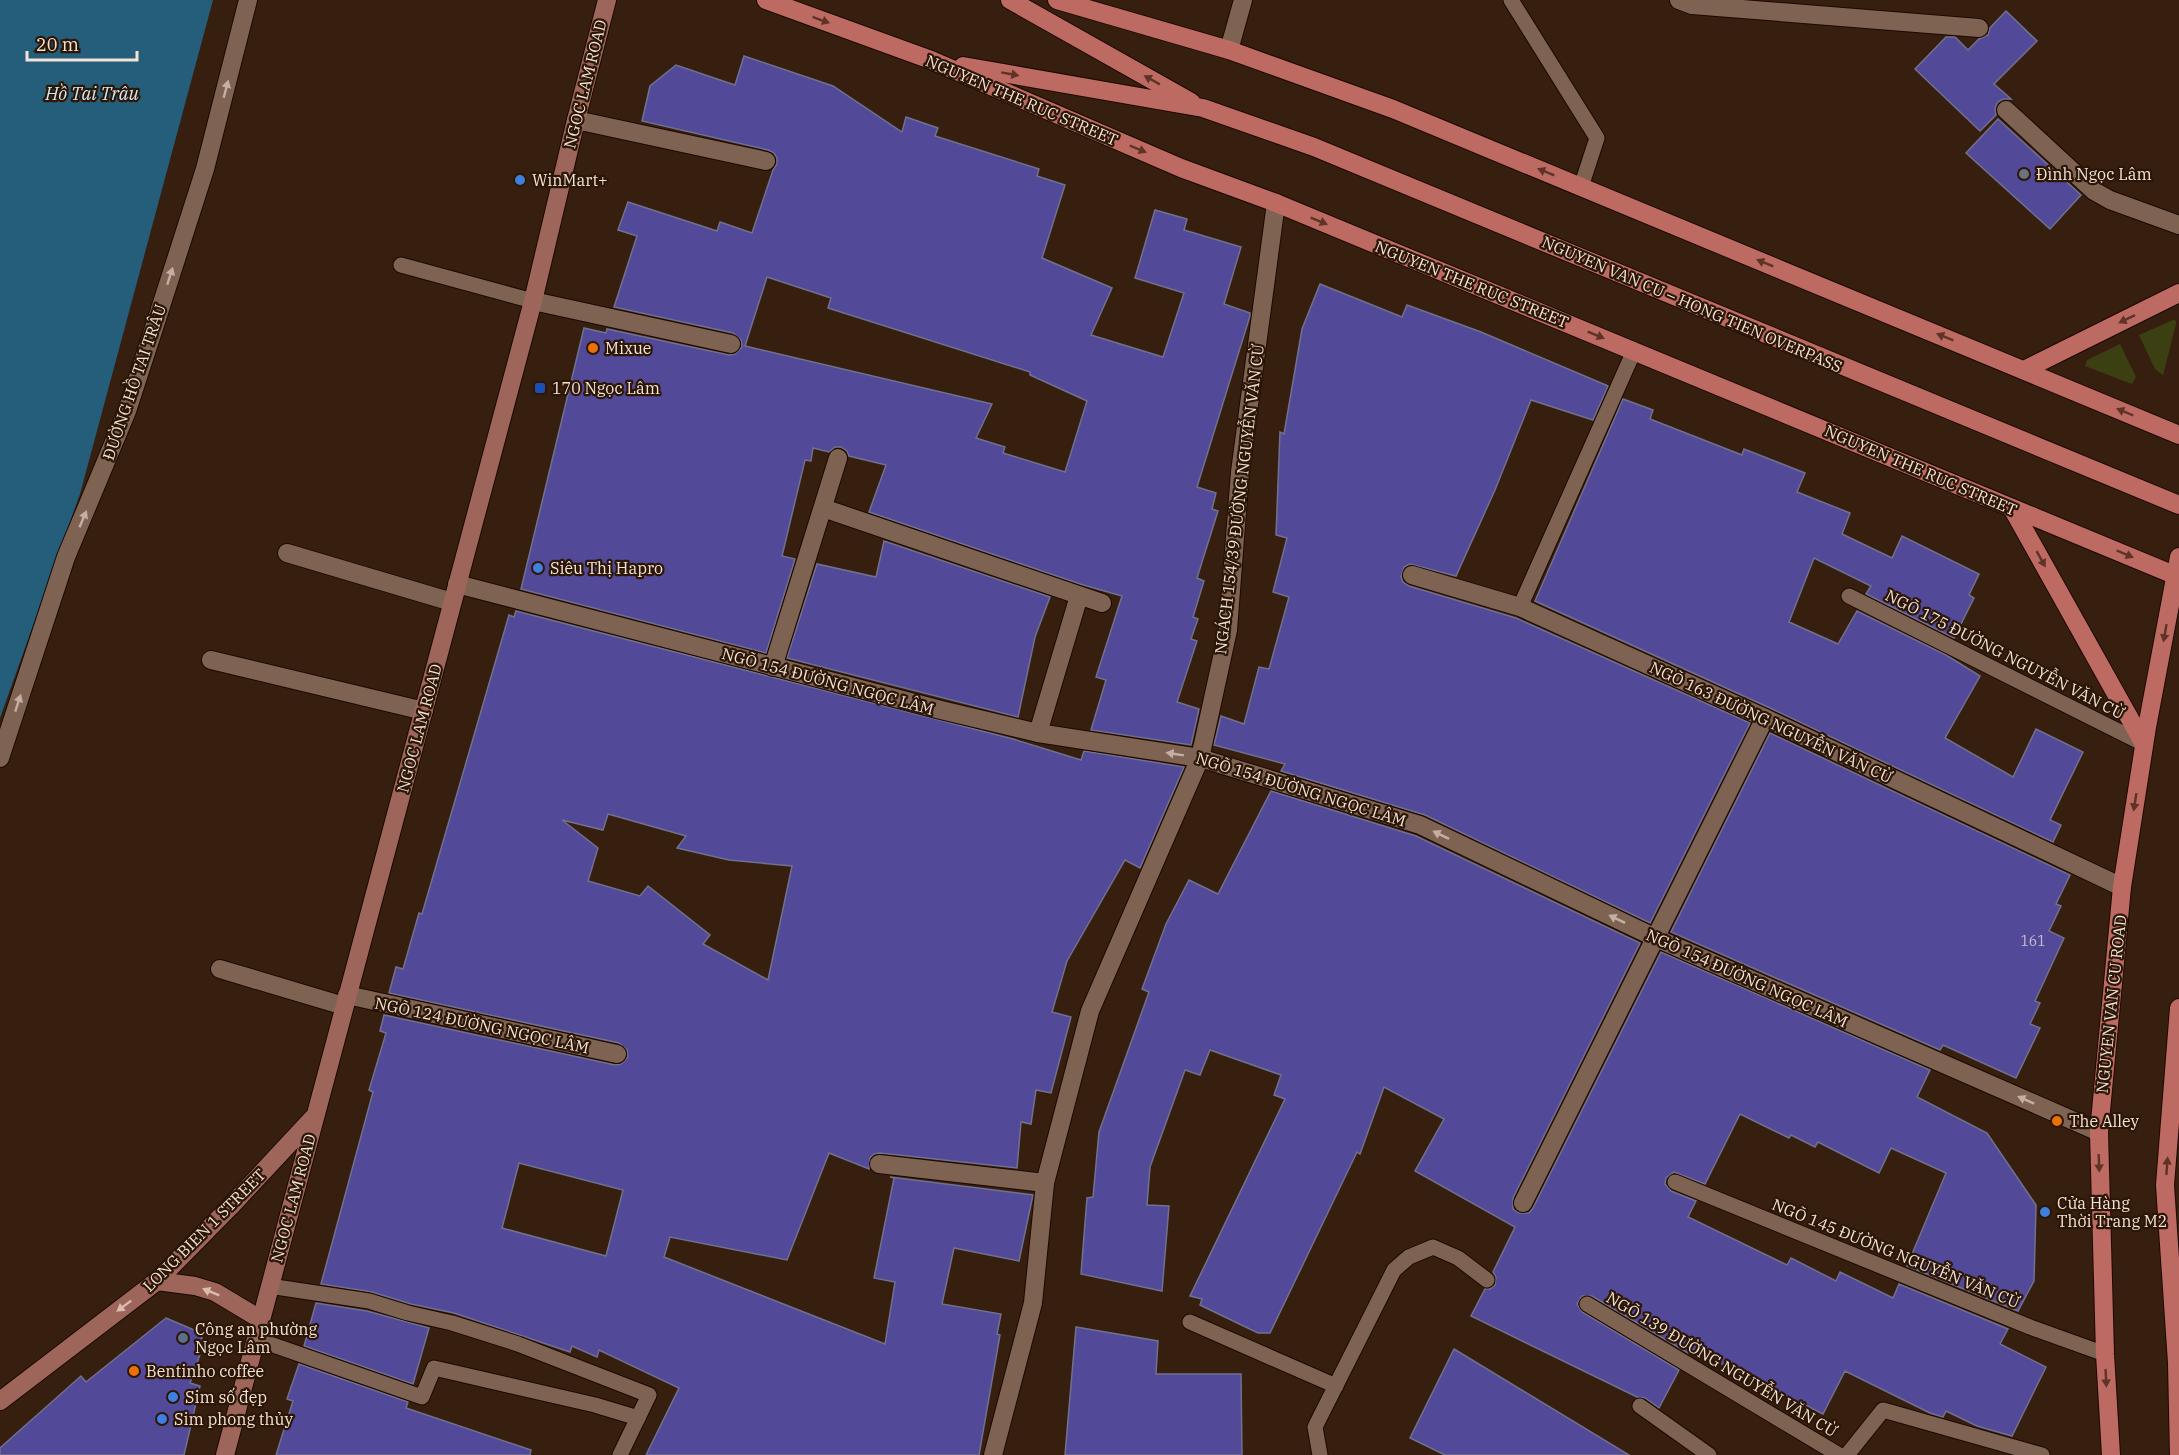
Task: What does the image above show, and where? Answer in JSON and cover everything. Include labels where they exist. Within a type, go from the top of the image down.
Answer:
[{"type":"main road","name":"NGOC LAM ROAD","points":[[225,1455],[456,584],[534,301],[576,120],[607,0]]},
{"type":"main road","name":"NGUYEN THE RUC STREET","points":[[766,0],[931,60],[1181,168],[1276,203],[2012,508],[2178,570]]},
{"type":"main road","points":[[1010,0],[1203,108]]},
{"type":"main road","points":[[1057,0],[1229,50],[1393,109],[2179,435]]},
{"type":"main road","points":[[931,60],[1203,108]]},
{"type":"main road","name":"NGUYEN VAN CU – HONG TIEN OVERPASS","points":[[1203,108],[1314,147],[2179,505]]},
{"type":"main road","points":[[2024,370],[2179,293]]},
{"type":"main road","points":[[2012,508],[2144,744]]},
{"type":"main road","name":"NGUYEN VAN CU ROAD","points":[[2111,1455],[2105,1354],[2098,1132],[2122,887],[2144,744],[2178,570]]},
{"type":"main road","points":[[2179,1008],[2165,1185],[2178,1363],[2179,1455]]},
{"type":"main road","name":"LONG BIEN 1 STREET","points":[[0,1401],[156,1281],[231,1206],[314,1117]]},
{"type":"main road","points":[[156,1281],[195,1286],[215,1292],[260,1319]]},
{"type":"street","name":"ĐƯỜNG HỒ TAI TRÂU","points":[[0,758],[66,557],[110,453],[153,331],[205,169],[248,0]]},
{"type":"street","points":[[1229,50],[1243,0]]},
{"type":"street","points":[[1679,0],[1692,5],[1979,28]]},
{"type":"street","points":[[2006,110],[2094,191],[2110,200],[2179,225]]},
{"type":"street","points":[[576,120],[766,161]]},
{"type":"street","name":"NGÁCH 154/39 ĐƯỜNG NGUYỄN VĂN CỪ","points":[[993,1455],[1033,1303],[1045,1183],[1090,1011],[1200,758],[1228,630],[1240,472],[1276,203]]},
{"type":"street","points":[[534,301],[731,344]]},
{"type":"street","points":[[773,667],[838,458]]},
{"type":"street","points":[[823,508],[1102,603]]},
{"type":"street","points":[[287,553],[452,602]]},
{"type":"street","name":"NGÕ 163 ĐƯỜNG NGUYỄN VĂN CỪ","points":[[1412,575],[1520,607],[1765,718],[2122,887]]},
{"type":"street","name":"NGÕ 154 ĐƯỜNG NGỌC LÂM","points":[[456,584],[1038,733],[1200,758],[1420,825],[1656,938],[2098,1132]]},
{"type":"street","points":[[1038,733],[1079,596]]},
{"type":"street","points":[[211,660],[424,711]]},
{"type":"street","points":[[1523,1203],[1765,718]]},
{"type":"street","name":"NGÕ 124 ĐƯỜNG NGỌC LÂM","points":[[220,969],[346,1001],[616,1054]]},
{"type":"street","points":[[879,1164],[1045,1183]]},
{"type":"lane","points":[[1511,0],[1597,138],[1581,187]]},
{"type":"lane","points":[[401,265],[534,301]]},
{"type":"lane","points":[[1520,607],[1634,351]]},
{"type":"lane","name":"NGÕ 175 ĐƯỜNG NGUYỄN VĂN CỪ","points":[[1849,596],[2144,744]]},
{"type":"lane","name":"NGÕ 145 ĐƯỜNG NGUYỄN VĂN CỪ","points":[[1675,1182],[2030,1327],[2105,1354]]},
{"type":"lane","points":[[1320,1455],[1315,1427],[1394,1270],[1409,1257],[1433,1247],[1458,1258],[1487,1280]]},
{"type":"lane","points":[[269,1286],[369,1301],[452,1323],[519,1344],[649,1395],[623,1454]]},
{"type":"lane","name":"NGÕ 139 ĐƯỜNG NGUYỄN VĂN CỪ","points":[[1587,1304],[1839,1455]]},
{"type":"lane","points":[[1190,1322],[1336,1386]]},
{"type":"lane","points":[[255,1339],[422,1397],[434,1368],[595,1405],[638,1418]]},
{"type":"lane","points":[[1640,1406],[1709,1455]]},
{"type":"lane","name":"NGÕ 139 ĐƯỜNG NGUYỄN VĂN CỪ","points":[[1847,1455],[1883,1410],[2042,1455]]},
{"type":"green space","points":[[2173,320],[2176,324],[2163,375],[2155,369],[2139,335]]},
{"type":"green space","points":[[2120,344],[2136,377],[2132,384],[2085,366],[2087,360]]},
{"type":"water","name":"Hồ Tai Trâu","points":[[0,0],[213,0],[80,494],[0,718]]},
{"type":"building","points":[[2006,11],[2037,41],[1994,84],[2011,99],[1998,102],[1995,108],[1996,115],[1980,131],[1915,69],[1946,37],[1955,37],[1968,50],[1979,39],[1988,35],[1990,28]]},
{"type":"building","points":[[744,56],[833,86],[902,132],[906,117],[938,128],[935,136],[1039,169],[1037,176],[1065,185],[1042,258],[1112,288],[1091,335],[1163,357],[1184,293],[1135,278],[1155,210],[1187,219],[1184,230],[1241,247],[1224,304],[1250,313],[1250,316],[1197,487],[1216,493],[1212,509],[1218,511],[1197,578],[1204,581],[1193,617],[1198,619],[1191,639],[1197,641],[1177,702],[1199,709],[1191,745],[1091,730],[1106,680],[1096,677],[1122,596],[1080,584],[869,512],[886,465],[849,456],[847,451],[841,447],[835,447],[829,452],[813,448],[811,461],[805,460],[782,556],[795,559],[766,653],[521,589],[584,328],[606,333],[607,329],[729,355],[735,354],[742,347],[741,340],[733,333],[614,307],[637,236],[618,230],[628,202],[717,231],[720,222],[752,233],[777,164],[774,153],[642,121],[650,86],[676,65],[735,85]],"holes":[[[767,277],[831,298],[828,308],[1030,372],[1030,375],[1087,401],[1065,472],[1003,453],[1005,447],[976,438],[992,404],[745,346]]]},
{"type":"building","name":"Đình Ngọc Lâm","points":[[1998,119],[2081,195],[2050,229],[1966,153]]},
{"type":"building","points":[[1320,284],[1402,317],[1407,305],[1481,332],[1608,386],[1593,420],[1531,400],[1495,490],[1456,576],[1410,564],[1404,567],[1401,577],[1403,582],[1409,586],[1516,618],[1750,723],[1650,923],[1425,815],[1281,771],[1285,764],[1214,745],[1221,716],[1244,724],[1259,667],[1269,669],[1289,597],[1273,592],[1287,538],[1276,535],[1280,432],[1284,434],[1302,329]]},
{"type":"building","points":[[1623,399],[1653,410],[1650,419],[1742,455],[1744,449],[1805,473],[1797,492],[1850,513],[1842,534],[1892,558],[1902,536],[1979,574],[1969,595],[1974,598],[1954,638],[1866,594],[1871,586],[1814,558],[1789,622],[1838,644],[1857,611],[1946,655],[1980,676],[1945,738],[2013,777],[2036,729],[2083,752],[2050,820],[2061,825],[2053,842],[1770,708],[1535,601]]},
{"type":"building","points":[[884,541],[1050,597],[1035,637],[1018,717],[787,658],[817,564],[876,577]]},
{"type":"building","points":[[516,611],[1013,739],[1081,760],[1084,751],[1184,767],[1140,868],[1125,860],[1067,961],[1052,1012],[1071,1017],[1051,1093],[1036,1090],[1031,1124],[1021,1122],[1017,1168],[880,1153],[870,1158],[869,1169],[829,1153],[787,1260],[670,1237],[664,1257],[885,1344],[895,1282],[874,1278],[894,1178],[890,1177],[1033,1195],[1019,1261],[954,1248],[942,1304],[1001,1314],[997,1334],[1000,1335],[979,1455],[646,1455],[679,1388],[599,1350],[597,1357],[572,1346],[570,1352],[454,1313],[411,1304],[372,1292],[321,1284],[373,1092],[369,1090],[386,1033],[380,1031],[384,1015],[615,1065],[621,1064],[628,1057],[627,1050],[619,1043],[389,993],[396,967],[403,969],[419,913],[422,914],[509,615],[514,617]],"holes":[[[608,814],[686,836],[677,848],[729,860],[792,866],[768,980],[703,944],[710,935],[648,886],[640,896],[588,881],[598,848],[562,820],[603,830]],[[519,1163],[623,1190],[606,1256],[502,1228]]]},
{"type":"building","points":[[1770,733],[2070,875],[2056,904],[2061,906],[2049,931],[2064,938],[2035,1001],[2040,1003],[2030,1024],[2040,1028],[2016,1078],[1943,1045],[1940,1050],[1671,932]]},
{"type":"building","points":[[1271,791],[1416,836],[1640,943],[1513,1198],[1513,1209],[1519,1213],[1529,1213],[1533,1208],[1661,952],[1930,1070],[1917,1097],[1987,1133],[2036,1205],[2034,1281],[2018,1311],[1907,1266],[1946,1173],[1891,1148],[1879,1173],[1818,1142],[1815,1147],[1791,1135],[1789,1138],[1740,1114],[1705,1184],[1674,1172],[1666,1178],[1665,1184],[1671,1191],[1696,1201],[1688,1217],[1787,1265],[1791,1258],[1836,1281],[1840,1272],[1893,1298],[1899,1284],[2008,1329],[2000,1344],[2046,1367],[2012,1436],[1977,1426],[1946,1411],[1943,1417],[1930,1413],[1845,1371],[1823,1414],[1690,1348],[1688,1353],[1592,1296],[1582,1296],[1577,1304],[1582,1312],[1679,1370],[1659,1408],[1645,1398],[1637,1397],[1471,1316],[1485,1289],[1490,1289],[1495,1285],[1496,1277],[1493,1272],[1515,1227],[1415,1171],[1444,1119],[1384,1087],[1360,1154],[1357,1152],[1270,1333],[1258,1333],[1200,1305],[1202,1299],[1190,1296],[1285,1099],[1274,1095],[1281,1075],[1210,1050],[1200,1075],[1185,1070],[1150,1167],[1147,1205],[1169,1206],[1162,1291],[1081,1274],[1087,1198],[1093,1197],[1099,1132],[1149,992],[1142,989],[1166,924],[1189,880],[1218,894]]},
{"type":"building","points":[[316,1303],[367,1311],[429,1328],[413,1384],[304,1346]]},
{"type":"building","points":[[166,1318],[199,1332],[204,1343],[190,1383],[200,1386],[184,1455],[0,1455],[0,1448],[81,1376],[86,1382]]},
{"type":"building","points":[[1076,1327],[1158,1341],[1156,1374],[1241,1374],[1242,1455],[1065,1455]]},
{"type":"building","points":[[1454,1349],[1629,1455],[1445,1455],[1410,1438]]},
{"type":"building","points":[[299,1364],[408,1402],[406,1408],[531,1450],[530,1455],[276,1455],[293,1401],[287,1399]]},
{"type":"place","name":"Đình Ngọc Lâm","points":[[2024,174]]},
{"type":"place","name":"WinMart+","points":[[520,180]]},
{"type":"place","name":"Mixue","points":[[593,348]]},
{"type":"place","name":"170 Ngọc Lâm","points":[[540,388]]},
{"type":"place","name":"Siêu Thị Hapro","points":[[538,568]]},
{"type":"place","name":"The Alley","points":[[2057,1121]]},
{"type":"place","name":"Cửa Hàng Thời Trang M2","points":[[2045,1212]]},
{"type":"place","name":"Công an phường Ngọc Lâm","points":[[183,1338]]},
{"type":"place","name":"Bentinho coffee","points":[[134,1371]]},
{"type":"place","name":"Sim số đẹp","points":[[173,1397]]},
{"type":"place","name":"Sim phong thủy","points":[[162,1419]]}]
